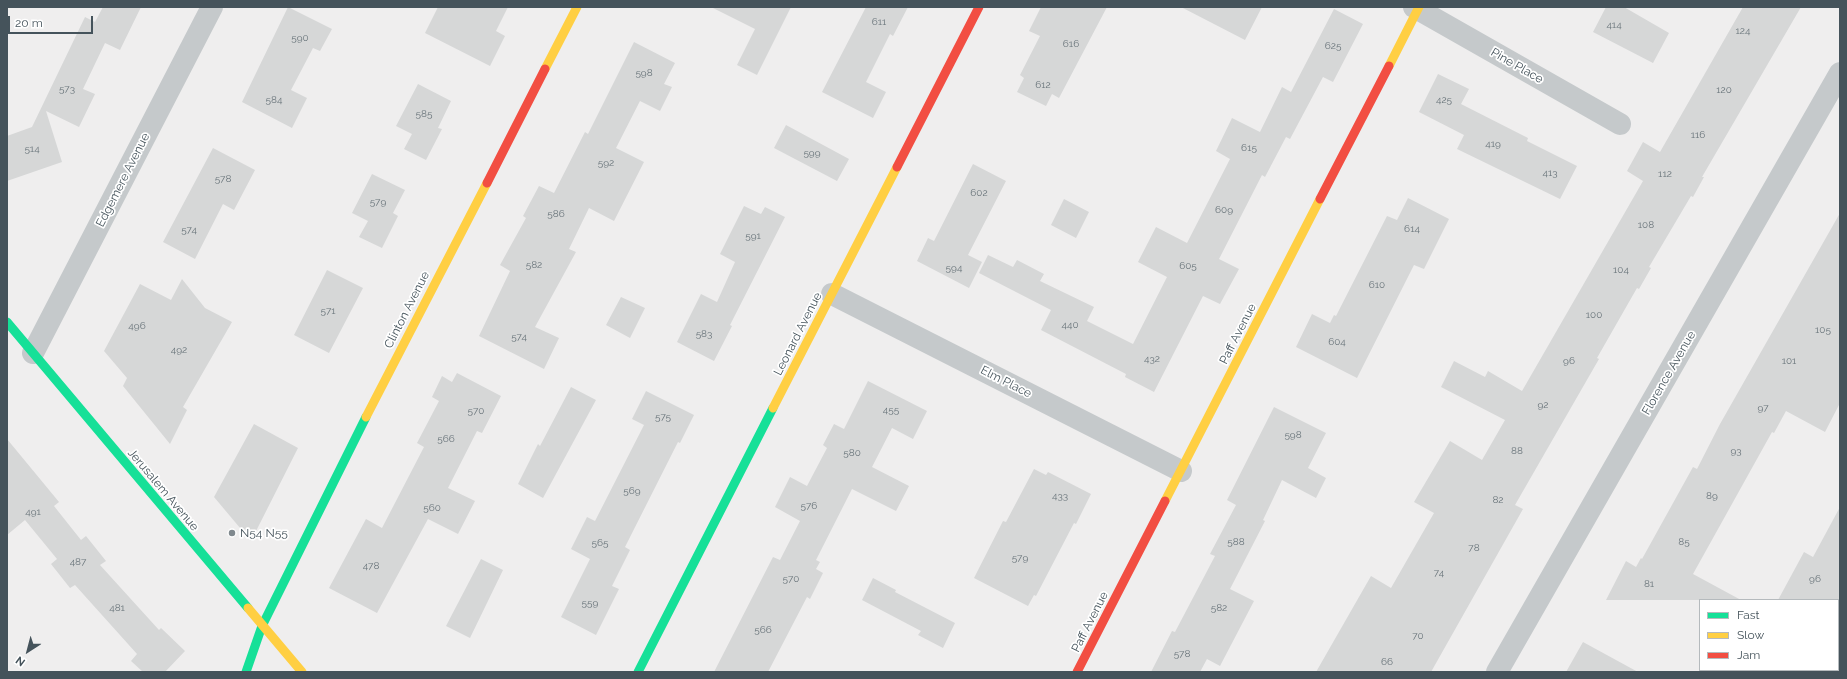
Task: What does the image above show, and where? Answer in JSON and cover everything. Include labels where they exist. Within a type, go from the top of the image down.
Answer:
[{"type":"street","name":"Edgemere Avenue","points":[[33,353],[212,7]]},
{"type":"street","name":"Clinton Avenue","points":[[246,672],[262,626],[355,439],[577,7]]},
{"type":"street","name":"Leonard Avenue","points":[[638,672],[979,7]]},
{"type":"street","name":"Pine Place","points":[[1417,8],[1620,124]]},
{"type":"street","name":"Paff Avenue","points":[[1078,672],[1417,8]]},
{"type":"street","name":"Florence Avenue","points":[[1497,672],[1840,73]]},
{"type":"street","name":"Elm Place","points":[[832,294],[1181,471]]},
{"type":"street","name":"Jerusalem Avenue","points":[[7,322],[302,672]]},
{"type":"building","points":[[103,7],[141,7],[120,50],[105,43],[83,89],[95,94],[79,127],[46,111],[62,162],[7,181],[7,136],[32,127],[85,17],[95,22]]},
{"type":"building","points":[[288,7],[332,29],[320,51],[313,48],[291,90],[307,98],[292,128],[242,102]]},
{"type":"building","points":[[438,7],[508,7],[496,31],[505,36],[490,66],[425,33]]},
{"type":"building","points":[[711,7],[791,7],[757,75],[737,65],[755,29]]},
{"type":"building","points":[[866,7],[908,7],[893,36],[890,34],[866,82],[886,92],[873,118],[822,92]]},
{"type":"building","points":[[1041,7],[1107,7],[1059,98],[1052,94],[1046,106],[1017,92],[1024,78],[1020,75],[1040,36],[1029,31]]},
{"type":"building","points":[[1181,7],[1262,7],[1245,40]]},
{"type":"building","points":[[1606,7],[1624,7],[1669,33],[1653,63],[1593,32]]},
{"type":"building","points":[[1743,7],[1801,7],[1702,177],[1704,177],[1693,197],[1691,196],[1649,267],[1651,268],[1639,289],[1637,288],[1597,358],[1599,359],[1515,505],[1523,509],[1431,672],[1316,672],[1371,576],[1391,588],[1434,513],[1414,502],[1450,441],[1482,460],[1505,420],[1441,387],[1454,361],[1485,377],[1488,371],[1522,391],[1643,181],[1627,171],[1643,142],[1660,152]]},
{"type":"building","points":[[1334,9],[1363,24],[1333,82],[1323,77],[1290,139],[1286,137],[1265,177],[1262,175],[1219,259],[1239,269],[1220,304],[1203,296],[1154,392],[1125,377],[1126,374],[1041,330],[1051,310],[979,273],[988,255],[1013,267],[1017,260],[1044,274],[1040,281],[1094,307],[1087,321],[1133,344],[1167,277],[1138,262],[1156,227],[1187,243],[1230,159],[1216,151],[1232,118],[1260,132],[1282,87],[1291,92]]},
{"type":"building","points":[[634,42],[675,63],[664,84],[672,87],[660,111],[640,101],[616,148],[644,162],[614,221],[589,208],[569,249],[576,252],[535,327],[559,338],[544,369],[479,336],[510,271],[500,265],[526,218],[523,216],[539,186],[554,193],[585,132],[588,134]]},
{"type":"building","points":[[1438,74],[1469,89],[1461,104],[1528,138],[1527,141],[1577,166],[1560,199],[1457,149],[1464,135],[1419,112]]},
{"type":"building","points":[[418,84],[451,101],[438,128],[442,129],[426,160],[404,149],[412,134],[396,126]]},
{"type":"building","points":[[786,125],[849,159],[837,181],[774,148]]},
{"type":"building","points":[[213,148],[255,170],[234,210],[223,204],[195,259],[163,242]]},
{"type":"building","points":[[973,164],[1006,181],[968,255],[982,262],[969,288],[917,261],[928,238],[934,241]]},
{"type":"building","points":[[372,174],[405,190],[393,213],[398,216],[382,248],[359,237],[368,221],[352,213]]},
{"type":"building","points":[[1408,198],[1449,219],[1424,269],[1414,265],[1357,378],[1296,347],[1312,314],[1330,323],[1334,315],[1336,316],[1387,216],[1397,220]]},
{"type":"building","points":[[1064,199],[1089,212],[1076,238],[1051,225]]},
{"type":"building","points":[[744,206],[761,214],[765,207],[785,217],[730,325],[732,326],[714,361],[677,342],[701,294],[717,302],[735,262],[720,254]]},
{"type":"building","points":[[1840,213],[1840,403],[1825,432],[1786,411],[1774,433],[1772,432],[1693,574],[1739,599],[1606,600],[1626,561],[1636,567],[1641,558],[1642,559],[1693,467],[1697,469],[1720,424]]},
{"type":"building","points":[[327,270],[363,288],[329,353],[294,335]]},
{"type":"building","points":[[182,279],[205,308],[232,322],[183,407],[187,410],[170,444],[123,386],[127,378],[104,351],[140,284],[171,300]]},
{"type":"building","points":[[621,297],[645,308],[630,338],[606,325]]},
{"type":"building","points":[[457,373],[501,396],[482,433],[477,431],[448,488],[475,501],[458,534],[428,519],[377,613],[329,588],[366,519],[382,528],[424,447],[417,443],[439,401],[432,397],[442,376],[452,382]]},
{"type":"building","points":[[868,381],[927,411],[913,439],[892,428],[872,467],[909,486],[896,511],[852,489],[816,560],[820,562],[816,569],[823,573],[810,599],[807,597],[768,672],[714,672],[773,557],[780,560],[800,521],[775,507],[790,477],[807,486],[827,448],[823,445],[834,424],[844,429]]},
{"type":"building","points":[[571,387],[596,400],[543,498],[518,484],[538,444],[540,446]]},
{"type":"building","points":[[646,391],[694,415],[680,443],[678,442],[625,547],[630,550],[612,586],[619,589],[596,635],[561,617],[590,559],[571,549],[587,517],[595,521],[644,425],[632,419]]},
{"type":"building","points":[[1274,407],[1326,433],[1308,468],[1326,478],[1316,498],[1282,480],[1263,520],[1265,521],[1230,589],[1254,601],[1220,666],[1207,659],[1200,672],[1151,672],[1172,631],[1175,632],[1215,556],[1210,554],[1236,505],[1227,500]]},
{"type":"building","points":[[254,424],[298,448],[251,541],[214,497]]},
{"type":"building","points":[[7,439],[59,502],[54,506],[81,540],[86,536],[106,561],[100,565],[159,630],[161,628],[185,651],[165,672],[143,672],[131,661],[137,654],[75,585],[70,588],[51,564],[57,559],[25,520],[7,535]]},
{"type":"building","points":[[1034,469],[1046,475],[1048,472],[1091,494],[1036,596],[1034,595],[1028,606],[974,578],[1003,521],[1006,522]]},
{"type":"building","points":[[1840,507],[1840,600],[1779,599],[1804,552],[1813,557]]},
{"type":"building","points":[[481,559],[503,570],[470,638],[446,626]]},
{"type":"building","points":[[873,578],[896,590],[895,592],[955,623],[943,648],[918,635],[921,631],[862,600]]},
{"type":"building","points":[[1583,642],[1638,672],[1566,672]]},
{"type":"traffic: fast","points":[[7,322],[248,608]]},
{"type":"traffic: fast","points":[[638,672],[773,408]]},
{"type":"traffic: fast","points":[[246,672],[262,626],[366,417]]},
{"type":"traffic: slow","points":[[545,69],[577,7]]},
{"type":"traffic: slow","points":[[1389,66],[1419,7]]},
{"type":"traffic: slow","points":[[773,408],[897,167]]},
{"type":"traffic: slow","points":[[366,417],[487,183]]},
{"type":"traffic: slow","points":[[1165,501],[1320,199]]},
{"type":"traffic: slow","points":[[248,608],[302,672]]},
{"type":"traffic: jam","points":[[897,167],[979,7]]},
{"type":"traffic: jam","points":[[1320,199],[1389,66]]},
{"type":"traffic: jam","points":[[487,183],[545,69]]},
{"type":"traffic: jam","points":[[1077,672],[1165,501]]},
{"type":"place","name":"N54 N55","points":[[232,533]]}]
